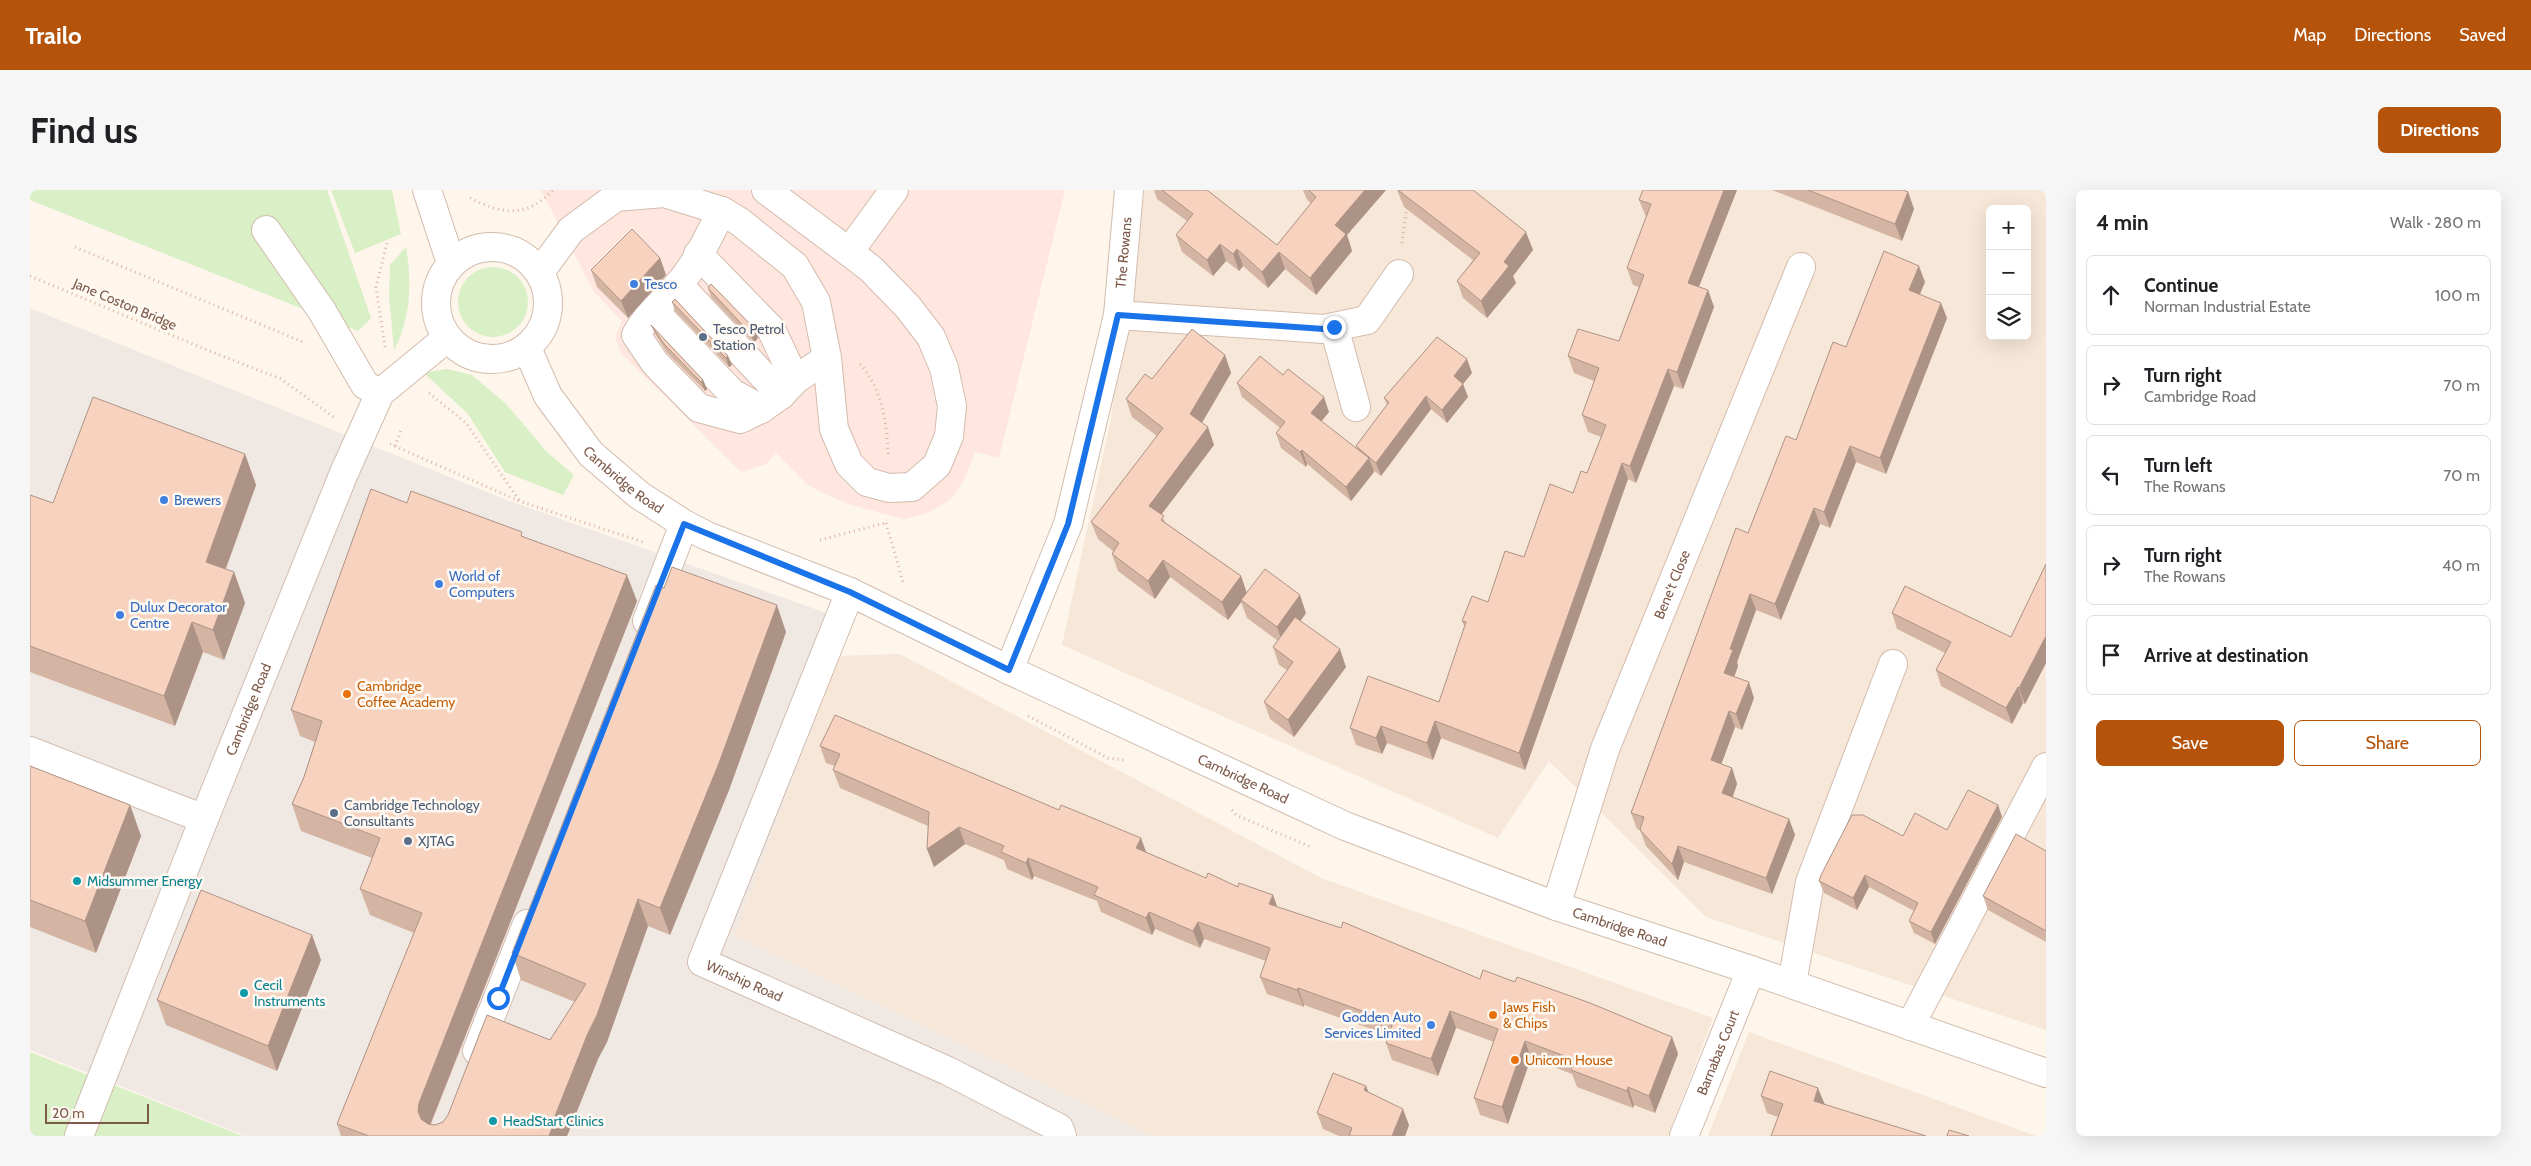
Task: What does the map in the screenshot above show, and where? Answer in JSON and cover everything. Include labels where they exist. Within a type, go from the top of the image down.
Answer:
[{"type":"street","points":[[427,190],[451,264]]},
{"type":"street","points":[[540,272],[571,230],[614,193],[664,193],[722,212],[740,222],[795,266],[816,302],[828,358],[834,429],[849,464],[867,482],[889,488],[912,487],[937,465],[950,436],[952,406],[938,388],[941,356],[931,337],[908,307],[870,281],[849,252],[766,190]]},
{"type":"street","points":[[849,252],[894,190]]},
{"type":"street","name":"The Rowans","points":[[1009,670],[1068,524],[1118,315],[1129,190]]},
{"type":"street","points":[[722,212],[678,285],[643,320],[636,335],[655,363],[699,408],[740,419],[779,395],[828,358]]},
{"type":"street","points":[[266,230],[322,311],[365,384],[380,394]]},
{"type":"street","points":[[498,246],[522,254],[540,272],[548,292],[548,313],[541,332],[527,348],[507,358],[485,360],[464,352],[447,338],[438,320],[435,300],[440,280],[451,264],[472,249],[498,246]]},
{"type":"street","points":[[698,254],[771,329],[779,395]]},
{"type":"street","name":"Bene't Close","points":[[1556,906],[1605,749],[1801,267]]},
{"type":"street","points":[[1118,315],[1315,329],[1334,327],[1367,320],[1399,274]]},
{"type":"street","points":[[678,285],[779,395]]},
{"type":"street","points":[[1334,327],[1356,407]]},
{"type":"street","name":"Cambridge Road","points":[[80,1136],[204,819],[344,473],[380,394],[405,371],[447,338]]},
{"type":"street","name":"Cambridge Road","points":[[527,348],[548,396],[591,454],[638,496],[684,524],[850,592],[1009,670],[1345,826],[1556,906],[1751,970],[2046,1073]]},
{"type":"street","points":[[636,648],[684,524]]},
{"type":"street","name":"Winship Road","points":[[850,592],[702,962],[948,1071],[1059,1128],[1062,1136]]},
{"type":"street","points":[[1792,984],[1810,882],[1893,664]]},
{"type":"street","points":[[30,751],[204,819]]},
{"type":"street","points":[[1910,1026],[2046,767]]},
{"type":"street","points":[[469,1072],[537,899]]},
{"type":"street","name":"Barnabas Court","points":[[1684,1136],[1751,970]]},
{"type":"path","points":[[470,198],[494,210],[512,212],[530,207],[545,198],[553,190]]},
{"type":"path","points":[[1399,274],[1407,200]]},
{"type":"path","points":[[387,243],[376,287],[386,356],[466,423],[519,501]]},
{"type":"path","points":[[75,247],[319,349],[342,343]]},
{"type":"path","name":"Jane Coston Bridge","points":[[30,276],[282,379],[336,419]]},
{"type":"path","points":[[886,523],[903,583]]},
{"type":"shaded area","points":[[541,190],[1065,190],[999,458],[975,452],[964,480],[950,500],[928,513],[904,519],[848,504],[825,494],[807,484],[776,453],[766,464],[741,472],[621,353],[615,338],[622,321],[594,292]]},
{"type":"shaded area","points":[[1145,190],[2046,190],[2046,1030],[1706,917],[1549,761],[1498,838],[1062,645],[1111,419],[1132,256]]},
{"type":"shaded area","points":[[30,308],[504,499],[852,622],[734,935],[1152,1136],[246,1136],[30,1050]]},
{"type":"shaded area","points":[[900,654],[1321,878],[1713,1018],[1668,1136],[1152,1136],[734,935],[839,656]]},
{"type":"shaded area","points":[[1749,1032],[2036,1136],[1708,1136]]},
{"type":"green space","points":[[30,190],[327,190],[371,318],[358,331],[30,200]]},
{"type":"green space","points":[[331,190],[392,190],[401,234],[355,253]]},
{"type":"green space","points":[[406,247],[409,273],[409,300],[404,325],[394,350],[389,296],[390,265]]},
{"type":"green space","points":[[493,267],[506,270],[518,277],[525,289],[528,302],[525,315],[518,327],[506,334],[493,337],[480,334],[468,327],[461,315],[458,302],[461,289],[468,277],[480,270]]},
{"type":"green space","points":[[447,369],[472,375],[506,404],[547,452],[574,475],[563,495],[505,472],[468,414],[424,373]]},
{"type":"green space","points":[[30,1052],[243,1136],[30,1136]]},
{"type":"building","points":[[1162,190],[1207,190],[1277,245],[1316,197],[1309,190],[1365,190],[1335,225],[1346,234],[1310,278],[1279,252],[1262,272],[1237,249],[1233,254],[1220,244],[1207,260],[1176,235],[1193,214]]},
{"type":"building","points":[[1398,190],[1473,190],[1526,232],[1504,262],[1509,266],[1481,301],[1457,281],[1480,253]]},
{"type":"building","points":[[1643,190],[1724,190],[1688,283],[1708,290],[1677,372],[1668,369],[1630,466],[1622,463],[1519,753],[1435,721],[1427,743],[1381,726],[1376,738],[1350,728],[1368,676],[1439,702],[1466,622],[1462,621],[1472,596],[1488,602],[1505,551],[1524,557],[1550,484],[1573,493],[1581,471],[1587,473],[1606,425],[1582,415],[1599,368],[1568,356],[1578,329],[1619,341],[1644,275],[1627,268],[1651,204],[1639,200]]},
{"type":"building","points":[[1808,190],[1903,190],[1908,192],[1895,224]]},
{"type":"building","points":[[632,229],[660,258],[621,301],[591,270]]},
{"type":"building","points":[[1884,251],[1919,266],[1909,290],[1941,303],[1880,458],[1850,446],[1824,512],[1814,508],[1775,604],[1750,594],[1730,649],[1733,650],[1724,673],[1749,682],[1736,714],[1729,711],[1711,760],[1732,768],[1722,793],[1789,819],[1766,878],[1678,846],[1672,864],[1640,830],[1644,817],[1631,813],[1736,528],[1748,533],[1786,436],[1796,440],[1833,342],[1846,347]]},
{"type":"building","points":[[711,284],[755,329],[751,334],[708,288]]},
{"type":"building","points":[[675,299],[728,356],[726,358],[672,302]]},
{"type":"building","points":[[651,325],[703,380],[701,382],[664,344]]},
{"type":"building","points":[[1192,329],[1225,355],[1190,414],[1208,427],[1149,506],[1164,516],[1161,520],[1241,576],[1222,602],[1163,560],[1148,581],[1112,554],[1119,543],[1091,522],[1163,428],[1126,399],[1145,374],[1152,379]]},
{"type":"building","points":[[1437,337],[1467,359],[1454,376],[1463,384],[1442,410],[1426,396],[1376,463],[1356,446],[1389,402],[1384,398]]},
{"type":"building","points":[[1260,356],[1283,375],[1288,369],[1324,397],[1311,413],[1369,458],[1346,487],[1302,450],[1300,452],[1276,433],[1285,422],[1237,383]]},
{"type":"building","points":[[93,397],[245,454],[206,562],[234,572],[213,630],[192,622],[164,696],[30,646],[30,495],[53,503]]},
{"type":"building","points":[[371,489],[407,503],[411,491],[522,532],[521,536],[627,575],[419,1103],[418,1111],[421,1119],[428,1124],[435,1125],[443,1122],[448,1115],[487,1015],[550,1040],[586,984],[512,953],[656,585],[664,588],[672,567],[777,605],[719,763],[660,908],[638,899],[597,1015],[555,1116],[557,1116],[549,1136],[369,1136],[337,1124],[422,913],[360,889],[380,838],[292,804],[304,777],[322,721],[291,710]]},
{"type":"building","points":[[2046,564],[2046,636],[2019,688],[2006,708],[1936,670],[1951,642],[1892,613],[1905,586],[2011,637]]},
{"type":"building","points":[[1265,569],[1300,595],[1277,627],[1241,600]]},
{"type":"building","points":[[1295,617],[1340,649],[1288,720],[1264,702],[1293,662],[1273,647]]},
{"type":"building","points":[[835,715],[1059,810],[1061,805],[1141,838],[1136,848],[1206,878],[1208,873],[1238,887],[1239,883],[1273,895],[1269,904],[1341,928],[1343,922],[1480,979],[1483,970],[1515,982],[1517,977],[1590,1003],[1672,1037],[1649,1096],[1628,1087],[1627,1091],[1571,1070],[1575,1060],[1525,1041],[1502,1107],[1474,1098],[1498,1029],[1450,1011],[1431,1059],[1386,1043],[1393,1022],[1298,988],[1297,990],[1260,977],[1270,948],[1198,922],[1193,931],[1149,912],[1146,918],[1094,895],[1098,887],[1028,858],[1026,863],[1001,852],[1004,846],[959,827],[927,849],[929,812],[833,770],[840,754],[820,746]]},
{"type":"building","name":"Midsummer Energy","points":[[30,766],[130,805],[85,921],[30,900]]},
{"type":"building","points":[[1968,790],[1998,805],[1931,932],[1909,921],[1918,903],[1865,875],[1853,898],[1819,881],[1852,815],[1863,815],[1903,836],[1915,813],[1947,830]]},
{"type":"building","points":[[2016,834],[2046,851],[2046,931],[1983,896]]},
{"type":"building","name":"Cecil Instruments","points":[[201,890],[312,935],[268,1046],[157,1000]]},
{"type":"building","points":[[1770,1071],[1818,1088],[1814,1101],[1926,1136],[1771,1136],[1783,1104],[1761,1096]]},
{"type":"building","points":[[1333,1073],[1366,1086],[1364,1090],[1403,1109],[1392,1136],[1349,1136],[1352,1128],[1317,1113]]},
{"type":"building","points":[[1949,1130],[1969,1136],[1947,1136]]},
{"type":"place","name":"Tesco","points":[[634,284]]},
{"type":"place","name":"Tesco Petrol Station","points":[[703,337]]},
{"type":"place","name":"Brewers","points":[[164,500]]},
{"type":"place","name":"World of Computers","points":[[439,584]]},
{"type":"place","name":"Dulux Decorator Centre","points":[[120,615]]},
{"type":"place","name":"Cambridge Coffee Academy","points":[[347,694]]},
{"type":"place","name":"Cambridge Technology Consultants","points":[[334,813]]},
{"type":"place","name":"XJTAG","points":[[408,841]]},
{"type":"place","name":"Midsummer Energy","points":[[77,881]]},
{"type":"place","name":"Cecil Instruments","points":[[244,993]]},
{"type":"place","name":"Jaws Fish & Chips","points":[[1493,1015]]},
{"type":"place","name":"Godden Auto Services Limited","points":[[1431,1025]]},
{"type":"place","name":"Unicorn House","points":[[1515,1060]]},
{"type":"place","name":"HeadStart Clinics","points":[[493,1121]]},
{"type":"route","points":[[498,998],[684,524],[707,536],[850,592],[889,613],[1009,670],[1035,610],[1068,524],[1118,315],[1324,329],[1334,327]]}]
